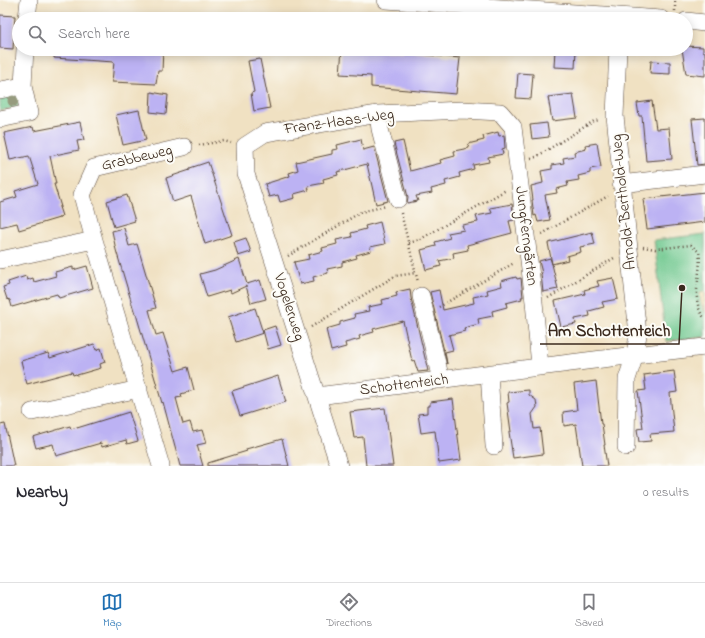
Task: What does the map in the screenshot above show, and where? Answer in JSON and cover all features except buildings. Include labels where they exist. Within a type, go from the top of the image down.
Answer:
[{"type":"street","points":[[27,12],[28,0]]},
{"type":"street","points":[[386,0],[550,12]]},
{"type":"street","points":[[693,22],[705,23]]},
{"type":"street","points":[[0,119],[29,113],[23,86],[25,56]]},
{"type":"street","name":"Arnold-Berthold-Weg","points":[[618,56],[615,116],[638,334],[635,354]]},
{"type":"street","points":[[0,90],[23,86]]},
{"type":"street","name":"Franz-Haas-Weg","points":[[245,146],[265,133],[378,114],[462,110],[500,112]]},
{"type":"street","name":"Jungferngärten","points":[[500,112],[513,127],[534,302],[540,366]]},
{"type":"street","points":[[378,114],[380,129],[398,199]]},
{"type":"street","name":"Vogelerweg","points":[[245,146],[246,174],[318,396],[339,466]]},
{"type":"street","name":"Grabbeweg","points":[[161,466],[82,195],[94,168],[184,147]]},
{"type":"street","points":[[622,187],[705,174]]},
{"type":"street","points":[[0,260],[94,240]]},
{"type":"street","points":[[423,304],[441,380]]},
{"type":"street","name":"Schottenteich","points":[[318,396],[540,366],[705,347]]},
{"type":"street","points":[[626,447],[627,379],[635,354]]},
{"type":"street","points":[[489,374],[494,446]]},
{"type":"street","points":[[32,412],[139,389]]},
{"type":"path","points":[[517,160],[536,157],[594,121],[615,116]]},
{"type":"path","points":[[184,147],[224,141],[245,146]]},
{"type":"path","points":[[408,243],[419,240],[503,191],[520,186]]},
{"type":"path","points":[[526,238],[537,236],[622,187]]},
{"type":"path","points":[[274,261],[287,256],[362,212],[390,205],[398,199],[423,304],[441,307],[520,259],[529,258]]},
{"type":"path","points":[[534,302],[544,300],[629,250],[691,245],[699,252],[701,262],[698,285],[698,304],[705,320]]},
{"type":"path","points":[[297,332],[308,328],[395,276],[416,272]]},
{"type":"green space","points":[[15,94],[21,102],[17,107],[0,111],[0,97]]},
{"type":"green space","points":[[705,234],[705,337],[666,341],[654,240]]},
{"type":"sand","points":[[700,292],[705,292],[705,312],[701,303]]},
{"type":"place","name":"Am Schottenteich","points":[[682,288]]}]
